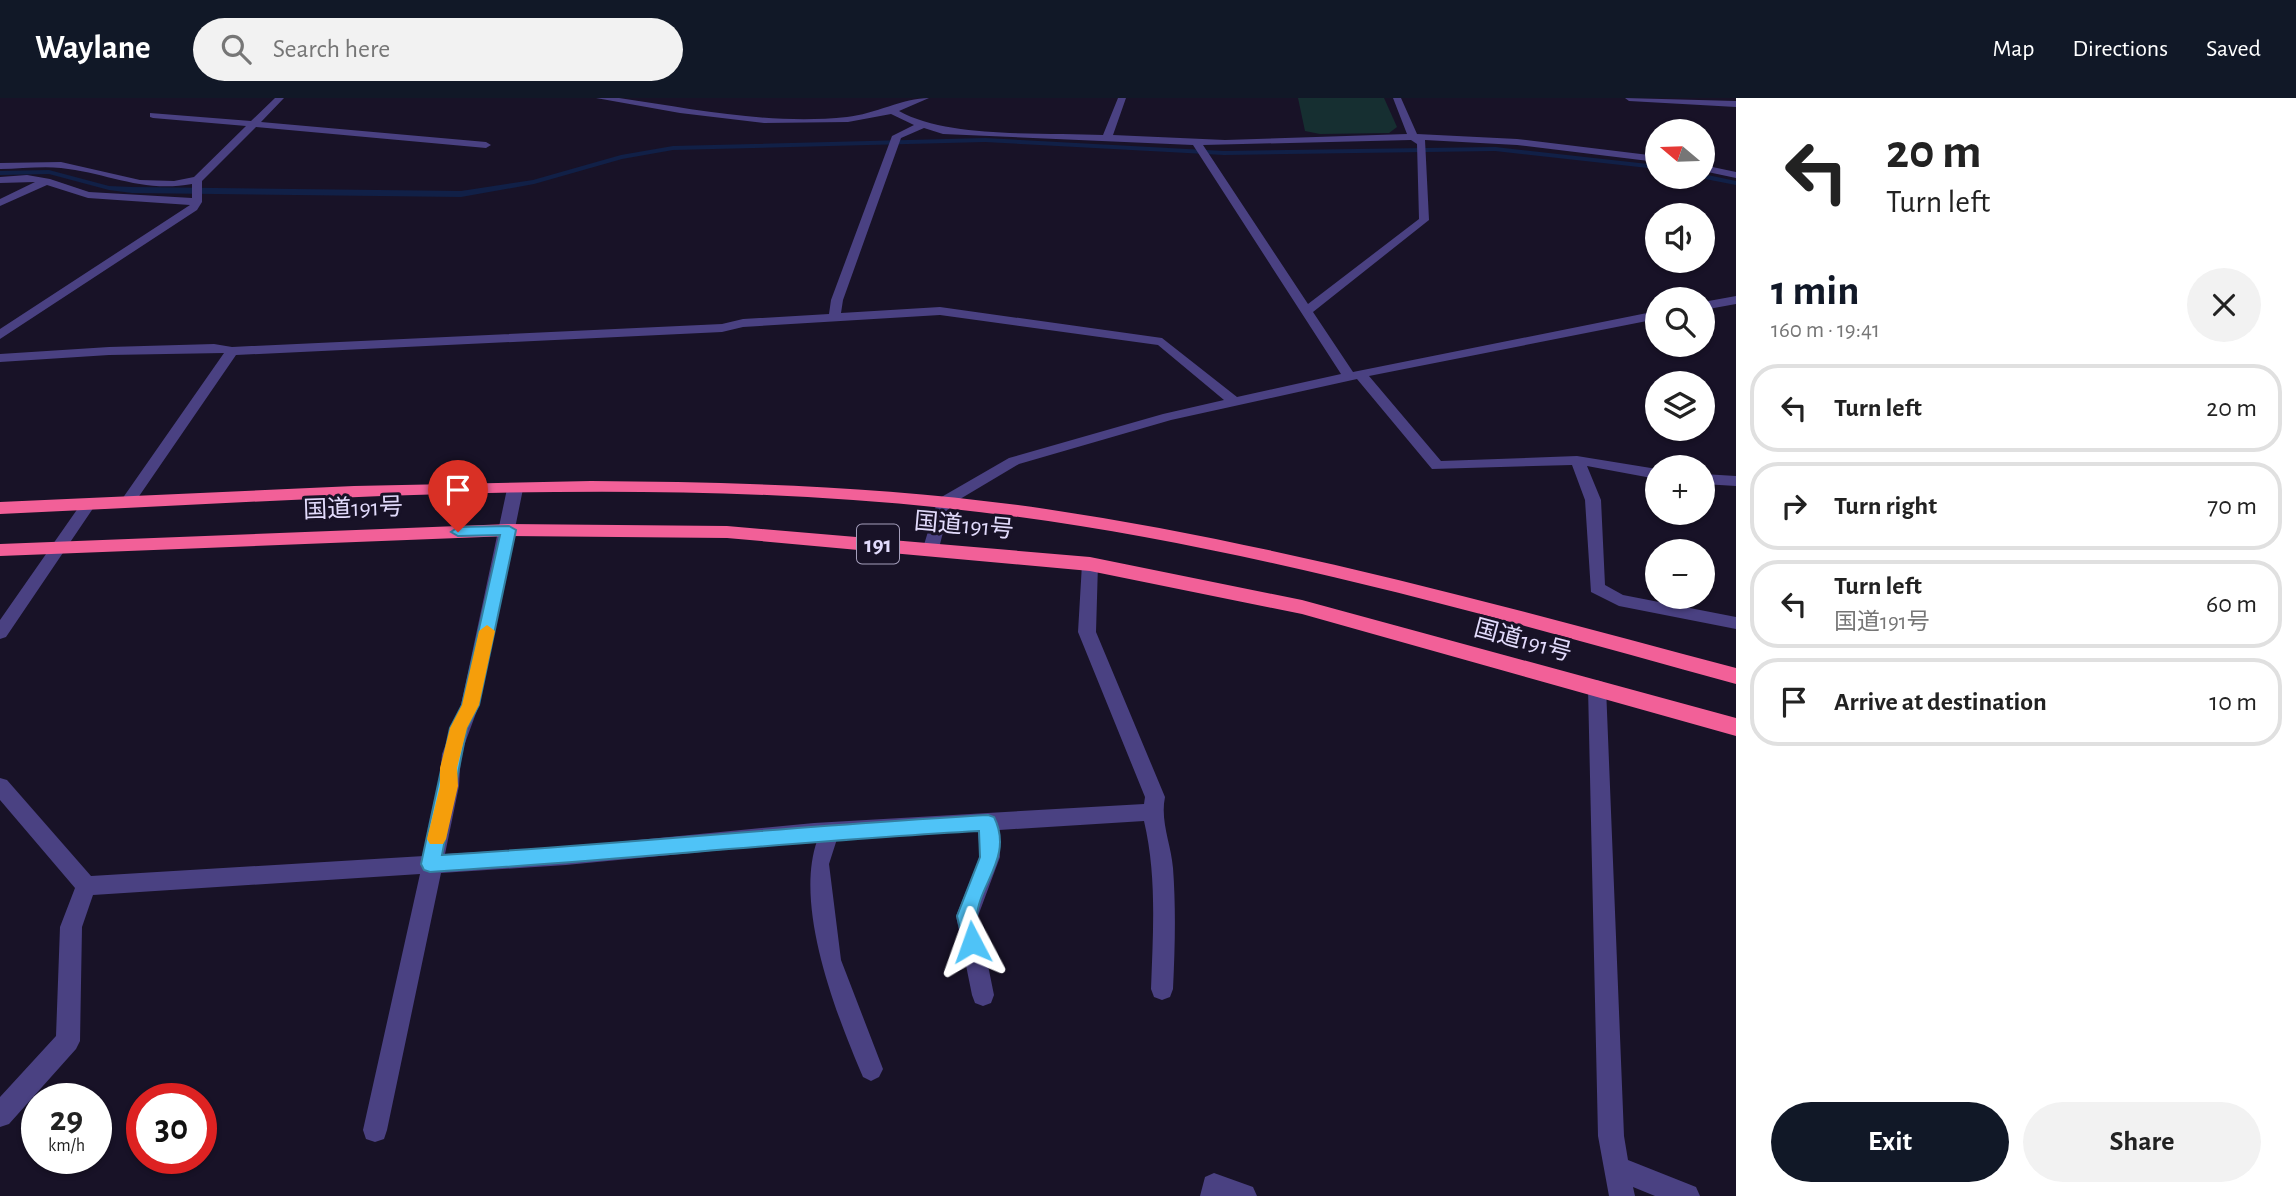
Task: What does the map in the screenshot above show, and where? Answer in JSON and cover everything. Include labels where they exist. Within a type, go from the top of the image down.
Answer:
[{"type":"highway","name":"国道191号","points":[[0,508],[603,486],[789,490],[943,502],[1134,531],[1331,570],[1462,601],[1736,676]]},
{"type":"highway","name":"国道191号","points":[[0,550],[509,530],[727,532],[1090,564],[1303,607],[1736,727]]},
{"type":"street","points":[[0,335],[193,208],[197,200],[198,182],[280,98]]},
{"type":"street","points":[[600,98],[795,121],[827,122],[892,111],[925,98]]},
{"type":"street","points":[[1107,138],[1122,98]]},
{"type":"street","points":[[1306,312],[1424,220],[1424,156],[1397,98]]},
{"type":"street","points":[[1629,98],[1736,104]]},
{"type":"street","points":[[892,111],[943,131],[1198,144],[1418,140],[1517,142],[1645,158]]},
{"type":"street","points":[[153,115],[486,145]]},
{"type":"street","points":[[834,319],[837,300],[897,136],[923,125]]},
{"type":"street","points":[[1198,144],[1306,312],[1355,375],[1437,466],[1577,460],[1645,472]]},
{"type":"street","points":[[0,166],[61,165],[140,183],[198,182]]},
{"type":"street","points":[[1715,171],[1736,175]]},
{"type":"street","points":[[0,180],[27,177],[88,195],[197,200]]},
{"type":"street","points":[[0,203],[46,181]]},
{"type":"street","points":[[1715,303],[1736,299]]},
{"type":"street","points":[[0,358],[214,348],[232,351],[722,328],[743,323],[940,311],[971,313],[1162,342],[1234,402]]},
{"type":"street","points":[[931,548],[943,502],[1014,461],[1234,402],[1645,317]]},
{"type":"street","points":[[128,502],[232,351]]},
{"type":"street","points":[[1577,460],[1593,500],[1597,588],[1619,600],[1736,623]]},
{"type":"street","points":[[1715,480],[1736,481]]},
{"type":"street","points":[[374,1130],[449,786],[449,768],[458,728],[470,705],[509,530],[515,489]]},
{"type":"street","points":[[0,634],[88,504]]},
{"type":"street","points":[[1090,564],[1087,632],[1155,797],[1151,812],[1161,847],[1164,923],[1162,989]]},
{"type":"street","points":[[1597,687],[1611,1136],[1622,1196]]},
{"type":"street","points":[[0,786],[86,886]]},
{"type":"street","points":[[86,886],[566,856],[830,831],[1151,812]]},
{"type":"street","points":[[983,995],[967,916],[990,857],[988,822]]},
{"type":"street","points":[[830,831],[819,864],[830,960],[871,1069]]},
{"type":"street","points":[[0,1115],[68,1041],[71,927],[86,886]]},
{"type":"street","points":[[1618,1168],[1687,1196]]},
{"type":"street","points":[[1213,1196],[1214,1186],[1244,1196]]},
{"type":"green space","points":[[1298,98],[1384,98],[1397,127],[1389,133],[1320,134],[1305,131]]},
{"type":"waterway","points":[[0,173],[49,172],[109,188],[132,190],[461,194],[534,182],[621,157],[673,148],[985,140],[1224,153],[1495,149],[1645,166]]},
{"type":"waterway","points":[[1715,179],[1736,183]]},
{"type":"slow traffic","points":[[436,839],[449,786],[449,768],[458,728],[470,705],[487,631]]},
{"type":"route","points":[[458,532],[509,530],[470,705],[458,728],[449,768],[449,786],[430,864],[566,856],[814,832],[988,822],[990,857],[967,916],[972,942]]}]
